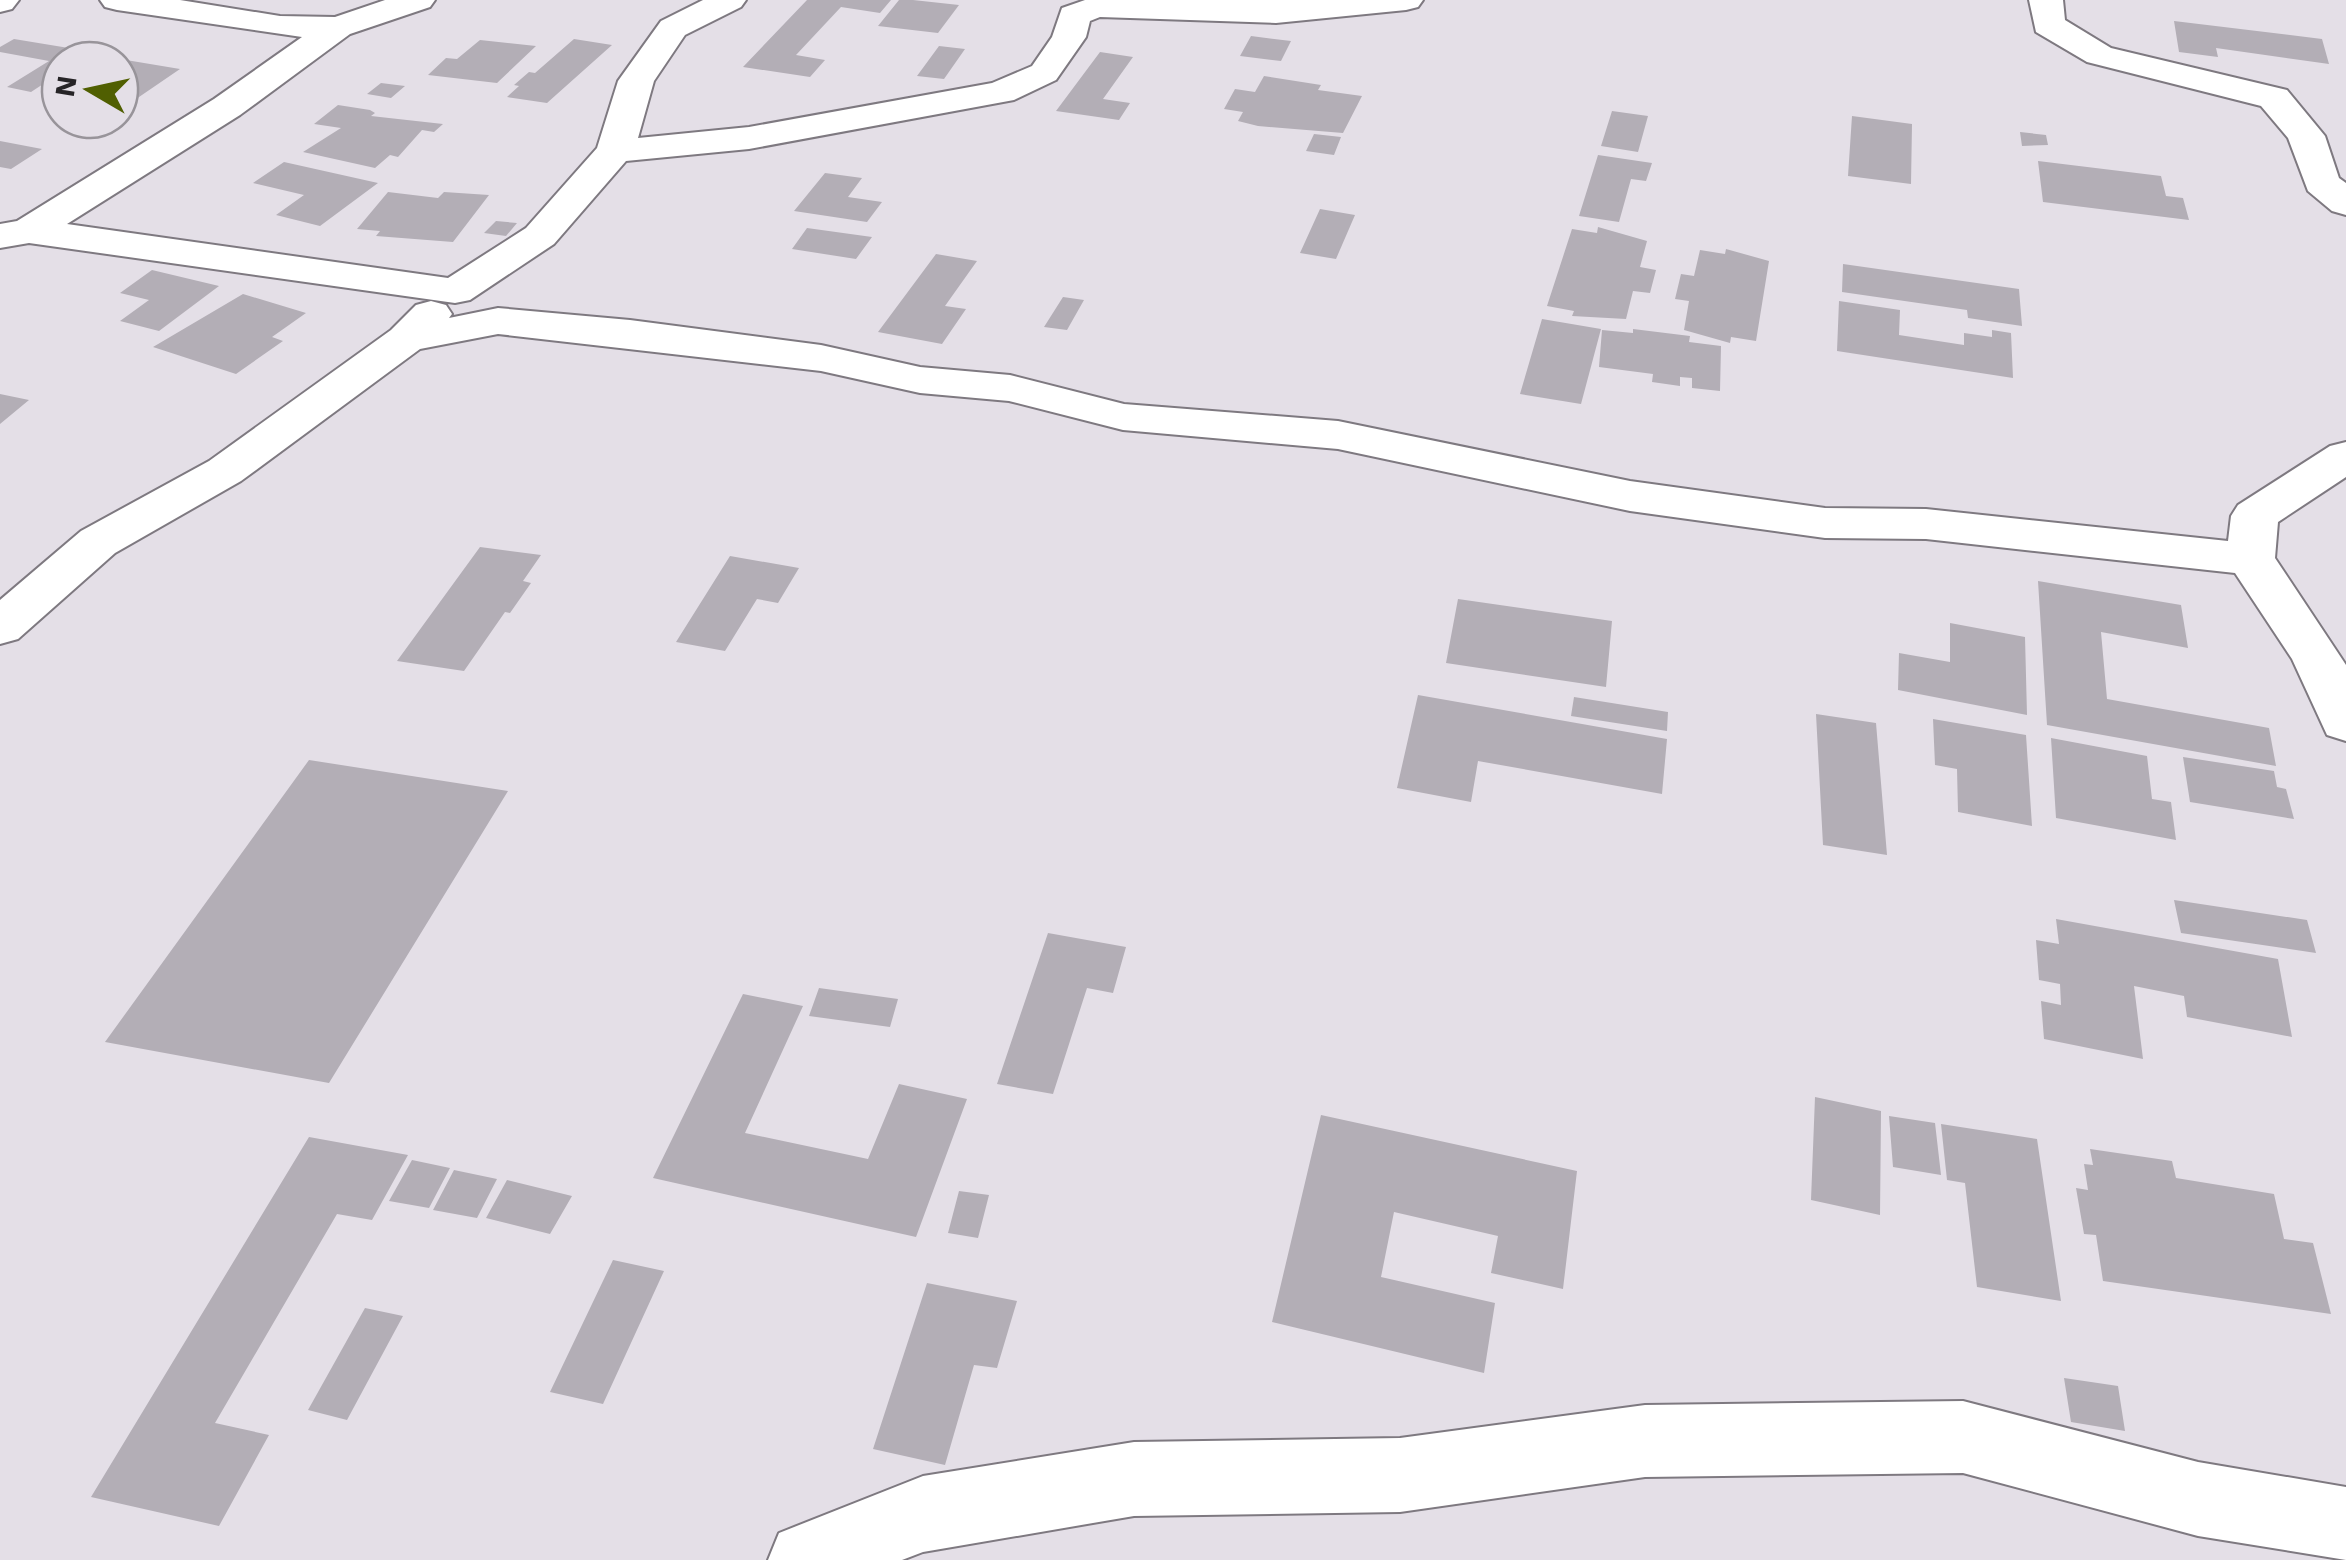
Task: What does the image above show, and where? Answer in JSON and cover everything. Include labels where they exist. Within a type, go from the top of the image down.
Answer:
[{"type":"street","points":[[117,0],[280,26],[338,26],[418,0]]},
{"type":"street","points":[[0,627],[98,542],[225,470],[406,339],[455,291],[540,236],[615,151],[636,80],[673,28],[728,0]]},
{"type":"street","points":[[615,151],[749,138],[1000,92],[1044,74],[1069,37],[1074,15],[1098,7],[1276,12],[1406,0]]},
{"type":"street","points":[[2046,0],[2048,25],[2099,55],[2274,98],[2306,136],[2322,183],[2346,203]]},
{"type":"street","points":[[15,234],[227,107],[338,26]]},
{"type":"street","points":[[15,234],[455,291]]},
{"type":"street","points":[[406,339],[498,321],[630,333],[821,358],[920,380],[1010,388],[1123,417],[1338,435],[1630,496],[1805,520],[1926,524],[2250,559]]},
{"type":"street","points":[[2346,456],[2255,516],[2250,559],[2316,656],[2346,722]]},
{"type":"street","points":[[806,1560],[924,1514],[1134,1479],[1400,1475],[1644,1441],[1963,1438],[2198,1499],[2346,1526]]},
{"type":"building","points":[[807,0],[891,0],[880,13],[841,7],[796,55],[825,60],[810,77],[743,67]]},
{"type":"building","points":[[899,0],[959,5],[938,33],[878,26]]},
{"type":"building","points":[[2174,21],[2322,39],[2329,64],[2216,48],[2218,57],[2179,52]]},
{"type":"building","points":[[1251,36],[1291,41],[1281,61],[1240,56]]},
{"type":"building","points":[[14,39],[40,43],[40,59],[0,52],[0,47]]},
{"type":"building","points":[[574,39],[612,45],[547,103],[507,97],[529,72],[535,73]]},
{"type":"building","points":[[480,40],[536,46],[497,83],[428,75],[446,58],[457,59]]},
{"type":"building","points":[[939,46],[965,49],[944,79],[917,76]]},
{"type":"building","points":[[1100,52],[1133,57],[1103,99],[1130,103],[1119,120],[1056,111]]},
{"type":"building","points":[[140,62],[180,69],[140,96]]},
{"type":"building","points":[[40,67],[40,86],[31,92],[7,87]]},
{"type":"building","points":[[1264,76],[1362,96],[1343,133],[1238,121],[1243,112],[1224,109],[1235,89],[1255,92]]},
{"type":"building","points":[[381,83],[405,86],[391,98],[367,94]]},
{"type":"building","points":[[338,105],[370,110],[375,113],[371,116],[443,124],[434,132],[422,130],[398,157],[390,155],[375,168],[303,152],[341,128],[314,124]]},
{"type":"building","points":[[1612,111],[1648,116],[1638,152],[1601,146]]},
{"type":"building","points":[[1852,116],[1912,124],[1911,184],[1848,176]]},
{"type":"building","points":[[2020,132],[2046,135],[2048,145],[2022,146]]},
{"type":"building","points":[[1314,134],[1341,137],[1334,155],[1306,151]]},
{"type":"building","points":[[0,141],[42,149],[11,169],[0,167]]},
{"type":"building","points":[[1598,155],[1652,163],[1646,181],[1631,179],[1619,222],[1579,216]]},
{"type":"building","points":[[2038,161],[2161,176],[2166,196],[2183,198],[2189,220],[2043,202]]},
{"type":"building","points":[[284,162],[378,183],[320,226],[276,215],[304,195],[253,183]]},
{"type":"building","points":[[825,173],[862,178],[848,197],[882,202],[867,222],[794,211]]},
{"type":"building","points":[[388,192],[438,198],[444,192],[489,195],[453,242],[376,236],[380,231],[357,229]]},
{"type":"building","points":[[1320,209],[1355,215],[1336,259],[1300,253]]},
{"type":"building","points":[[496,221],[517,223],[506,236],[484,233]]},
{"type":"building","points":[[1598,227],[1647,241],[1640,267],[1656,270],[1650,293],[1633,291],[1626,319],[1572,316],[1574,311],[1547,306],[1572,229],[1597,233]]},
{"type":"building","points":[[807,228],[872,237],[856,259],[792,249]]},
{"type":"building","points":[[1726,249],[1769,261],[1756,341],[1731,337],[1730,343],[1684,330],[1689,301],[1675,299],[1681,274],[1694,276],[1700,250],[1725,254]]},
{"type":"building","points":[[936,254],[977,261],[945,306],[966,309],[942,344],[878,332]]},
{"type":"building","points":[[1843,264],[2019,289],[2022,326],[1968,318],[1967,310],[1842,292]]},
{"type":"building","points":[[152,270],[219,286],[159,331],[120,321],[149,300],[120,293]]},
{"type":"building","points":[[243,294],[306,313],[272,337],[283,341],[236,374],[153,347]]},
{"type":"building","points":[[1063,297],[1084,300],[1067,330],[1044,327]]},
{"type":"building","points":[[1839,301],[1900,310],[1899,335],[1964,345],[1964,333],[1992,337],[1992,330],[2011,333],[2013,378],[1837,351]]},
{"type":"building","points":[[1542,319],[1601,329],[1581,404],[1520,394]]},
{"type":"building","points":[[1633,329],[1690,336],[1689,342],[1721,346],[1720,391],[1692,388],[1692,378],[1680,377],[1680,386],[1652,382],[1653,374],[1599,367],[1602,330],[1633,333]]},
{"type":"building","points":[[0,394],[29,400],[0,424]]},
{"type":"building","points":[[480,547],[541,555],[523,581],[531,583],[510,613],[505,612],[464,671],[397,661]]},
{"type":"building","points":[[730,556],[799,568],[778,603],[757,599],[725,651],[676,642]]},
{"type":"building","points":[[2038,581],[2181,605],[2188,648],[2101,632],[2107,699],[2269,728],[2276,766],[2047,725]]},
{"type":"building","points":[[1458,599],[1612,621],[1606,687],[1446,663]]},
{"type":"building","points":[[1950,623],[2025,637],[2027,715],[1898,690],[1899,653],[1950,662]]},
{"type":"building","points":[[1418,695],[1667,739],[1662,794],[1478,761],[1471,802],[1397,788]]},
{"type":"building","points":[[1574,697],[1668,712],[1667,731],[1571,716]]},
{"type":"building","points":[[1816,714],[1876,723],[1887,855],[1823,845]]},
{"type":"building","points":[[1933,719],[2026,735],[2032,826],[1958,812],[1957,769],[1935,765]]},
{"type":"building","points":[[2051,738],[2147,756],[2152,799],[2171,802],[2176,840],[2056,818]]},
{"type":"building","points":[[2183,757],[2274,771],[2277,787],[2286,789],[2294,819],[2190,802]]},
{"type":"building","points":[[309,760],[508,791],[329,1083],[105,1042]]},
{"type":"building","points":[[2174,900],[2307,920],[2316,953],[2181,933]]},
{"type":"building","points":[[2056,919],[2278,959],[2292,1037],[2187,1017],[2184,996],[2134,986],[2143,1059],[2044,1039],[2041,1001],[2061,1005],[2060,984],[2039,980],[2036,940],[2059,944]]},
{"type":"building","points":[[1048,933],[1126,947],[1113,993],[1087,988],[1053,1094],[997,1084]]},
{"type":"building","points":[[819,988],[898,999],[890,1027],[809,1016]]},
{"type":"building","points":[[743,994],[803,1006],[745,1133],[868,1159],[899,1084],[967,1099],[916,1237],[653,1178]]},
{"type":"building","points":[[1815,1097],[1881,1111],[1880,1215],[1811,1200]]},
{"type":"building","points":[[1321,1115],[1577,1171],[1563,1289],[1491,1273],[1498,1236],[1394,1212],[1381,1277],[1495,1303],[1484,1373],[1272,1322]]},
{"type":"building","points":[[1889,1116],[1935,1123],[1941,1175],[1893,1167]]},
{"type":"building","points":[[1941,1124],[2037,1139],[2061,1301],[1977,1287],[1965,1183],[1947,1180]]},
{"type":"building","points":[[309,1137],[408,1155],[372,1220],[337,1214],[215,1423],[269,1435],[219,1526],[91,1497]]},
{"type":"building","points":[[2090,1149],[2172,1161],[2176,1178],[2274,1194],[2284,1239],[2313,1243],[2331,1314],[2103,1281],[2096,1235],[2084,1234],[2076,1188],[2088,1190],[2084,1164],[2093,1165]]},
{"type":"building","points":[[412,1160],[450,1168],[429,1208],[389,1201]]},
{"type":"building","points":[[454,1170],[497,1179],[477,1218],[433,1210]]},
{"type":"building","points":[[507,1180],[572,1196],[550,1234],[486,1218]]},
{"type":"building","points":[[959,1191],[989,1195],[978,1238],[948,1233]]},
{"type":"building","points":[[613,1260],[664,1271],[603,1404],[550,1392]]},
{"type":"building","points":[[927,1283],[1017,1301],[997,1368],[974,1365],[945,1465],[873,1449]]},
{"type":"building","points":[[365,1308],[403,1316],[347,1420],[308,1410]]},
{"type":"building","points":[[2064,1378],[2118,1386],[2125,1431],[2071,1422]]}]
